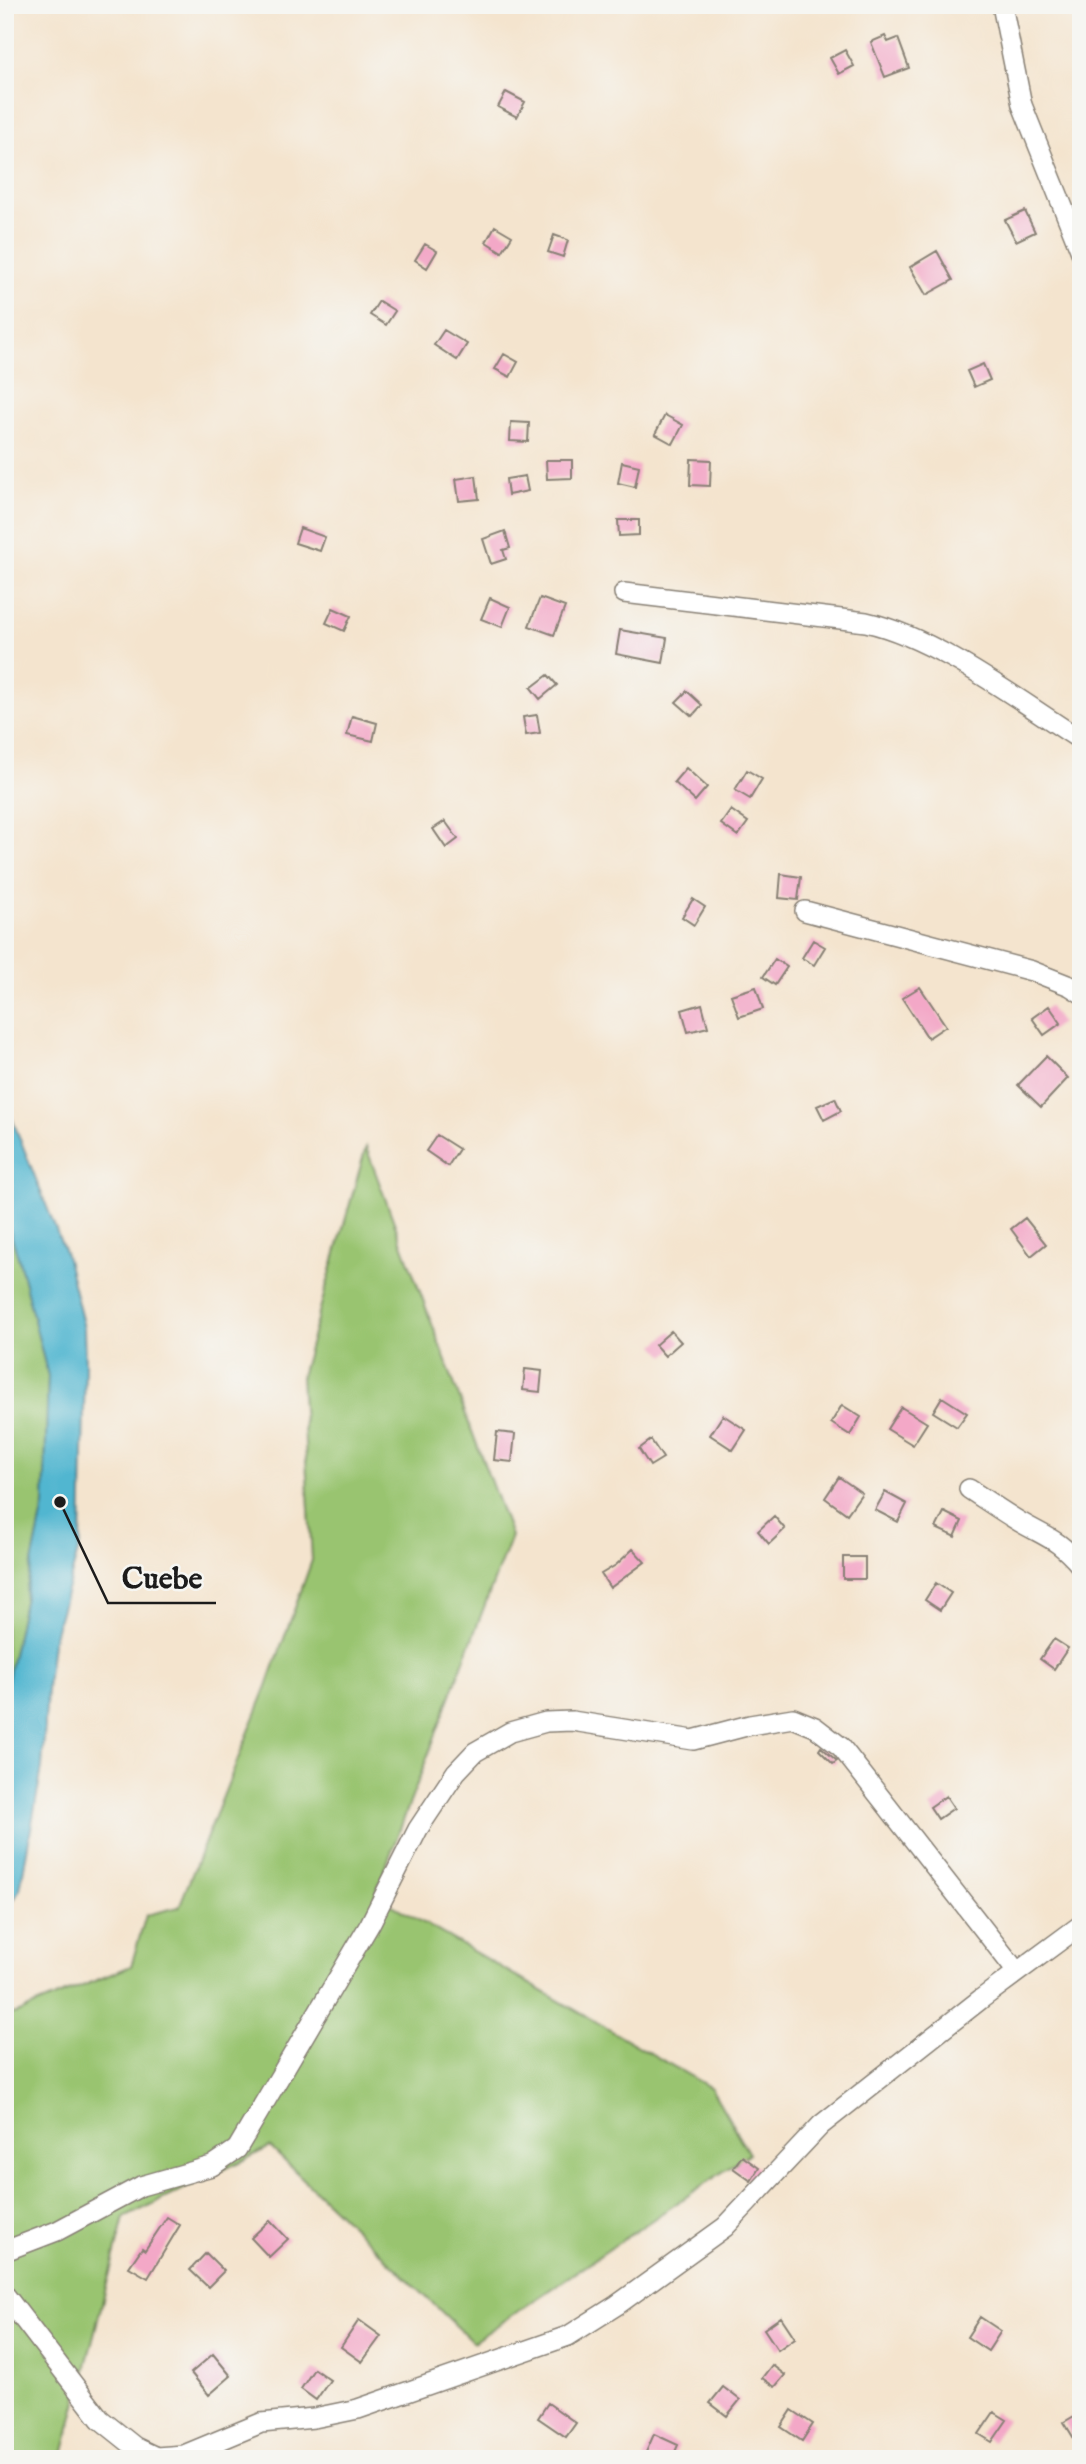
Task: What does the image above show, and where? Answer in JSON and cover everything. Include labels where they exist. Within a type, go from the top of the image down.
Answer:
[{"type":"street","points":[[1002,5],[1021,105],[1081,252]]},
{"type":"street","points":[[624,593],[866,622],[891,628],[960,663],[1081,740]]},
{"type":"street","points":[[805,911],[1032,971],[1081,993]]},
{"type":"street","points":[[969,1489],[1019,1521],[1048,1535],[1066,1549],[1081,1566]]},
{"type":"street","points":[[5,2251],[57,2231],[141,2186],[212,2166],[237,2149],[370,1924],[418,1829],[456,1772],[475,1752],[510,1732],[546,1722],[572,1721],[693,1740],[778,1719],[793,1718],[815,1727],[841,1746],[1017,1972]]},
{"type":"street","points":[[5,2295],[100,2420],[135,2447],[156,2457],[184,2455],[261,2423],[314,2418],[358,2409],[568,2336],[617,2305],[725,2228],[821,2125],[1081,1925]]},
{"type":"green space","points":[[366,1147],[511,1536],[375,1895],[711,2088],[749,2154],[473,2342],[270,2147],[124,2218],[62,2459],[30,2459],[5,2455],[5,2015],[17,2013],[131,1966],[146,1915],[179,1907],[267,1686],[312,1560],[301,1376]]},
{"type":"green space","points":[[5,1216],[19,1260],[48,1376],[44,1506],[5,1693]]},
{"type":"water","points":[[5,1101],[66,1255],[84,1328],[85,1366],[81,1541],[52,1643],[42,1768],[20,1889],[5,1911],[5,1693],[44,1506],[48,1376],[19,1260],[5,1216]]},
{"type":"building","points":[[885,36],[888,42],[898,38],[909,68],[885,77],[871,42]]},
{"type":"building","points":[[845,50],[854,66],[839,74],[830,58]]},
{"type":"building","points":[[506,92],[525,102],[517,117],[498,107]]},
{"type":"building","points":[[1025,211],[1035,232],[1016,241],[1005,220]]},
{"type":"building","points":[[495,226],[512,236],[502,252],[486,242]]},
{"type":"building","points":[[554,235],[568,240],[563,257],[548,252]]},
{"type":"building","points":[[425,244],[437,251],[427,268],[415,260]]},
{"type":"building","points":[[937,251],[953,280],[926,295],[910,267]]},
{"type":"building","points":[[379,301],[395,311],[386,325],[370,315]]},
{"type":"building","points":[[444,330],[467,344],[457,360],[434,345]]},
{"type":"building","points":[[504,354],[518,362],[510,377],[495,369]]},
{"type":"building","points":[[983,364],[990,380],[974,387],[967,371]]},
{"type":"building","points":[[665,415],[683,425],[673,444],[655,434]]},
{"type":"building","points":[[511,422],[529,423],[528,442],[510,441]]},
{"type":"building","points":[[691,459],[711,460],[710,486],[690,485]]},
{"type":"building","points":[[546,460],[572,460],[572,478],[547,479]]},
{"type":"building","points":[[622,462],[639,466],[635,487],[618,483]]},
{"type":"building","points":[[476,476],[479,499],[459,501],[456,479]]},
{"type":"building","points":[[525,476],[528,491],[508,495],[506,479]]},
{"type":"building","points":[[618,520],[639,520],[639,535],[619,536]]},
{"type":"building","points":[[300,528],[325,537],[320,551],[295,543]]},
{"type":"building","points":[[505,531],[510,548],[503,550],[506,559],[491,564],[483,539]]},
{"type":"building","points":[[490,598],[510,607],[502,627],[481,619]]},
{"type":"building","points":[[540,598],[565,607],[554,635],[529,626]]},
{"type":"building","points":[[333,608],[351,616],[344,631],[326,623]]},
{"type":"building","points":[[620,630],[667,638],[663,663],[616,654]]},
{"type":"building","points":[[548,675],[557,685],[540,699],[531,688]]},
{"type":"building","points":[[687,691],[702,705],[692,716],[676,702]]},
{"type":"building","points":[[537,715],[540,733],[526,735],[523,717]]},
{"type":"building","points":[[352,716],[377,723],[373,741],[347,735]]},
{"type":"building","points":[[686,768],[707,787],[695,801],[674,782]]},
{"type":"building","points":[[747,770],[762,779],[750,799],[735,790]]},
{"type":"building","points":[[731,810],[748,822],[738,836],[721,824]]},
{"type":"building","points":[[445,821],[458,839],[446,848],[433,829]]},
{"type":"building","points":[[781,874],[801,877],[798,900],[779,898]]},
{"type":"building","points":[[693,899],[705,907],[694,925],[682,917]]},
{"type":"building","points":[[813,940],[825,947],[814,965],[802,958]]},
{"type":"building","points":[[775,959],[787,967],[775,985],[763,977]]},
{"type":"building","points":[[756,987],[763,1009],[739,1017],[731,995]]},
{"type":"building","points":[[920,987],[946,1026],[928,1038],[902,998]]},
{"type":"building","points":[[702,1004],[708,1027],[688,1032],[682,1010]]},
{"type":"building","points":[[1049,1006],[1061,1023],[1044,1035],[1032,1018]]},
{"type":"building","points":[[1046,1056],[1068,1078],[1041,1107],[1018,1085]]},
{"type":"building","points":[[835,1098],[841,1111],[824,1120],[817,1106]]},
{"type":"building","points":[[437,1135],[459,1149],[448,1166],[426,1151]]},
{"type":"building","points":[[1025,1218],[1046,1244],[1031,1256],[1011,1229]]},
{"type":"building","points":[[671,1331],[681,1342],[665,1356],[655,1345]]},
{"type":"building","points":[[525,1369],[542,1371],[540,1392],[523,1390]]},
{"type":"building","points":[[942,1397],[967,1413],[957,1427],[933,1412]]},
{"type":"building","points":[[842,1405],[861,1417],[850,1435],[831,1423]]},
{"type":"building","points":[[901,1407],[927,1423],[913,1445],[887,1429]]},
{"type":"building","points":[[723,1415],[746,1430],[733,1450],[710,1435]]},
{"type":"building","points":[[497,1432],[515,1434],[512,1462],[494,1460]]},
{"type":"building","points":[[651,1440],[663,1458],[650,1466],[639,1449]]},
{"type":"building","points":[[839,1477],[862,1493],[847,1514],[825,1498]]},
{"type":"building","points":[[885,1492],[907,1504],[898,1522],[875,1510]]},
{"type":"building","points":[[944,1512],[962,1521],[955,1537],[936,1528]]},
{"type":"building","points":[[774,1516],[785,1529],[769,1544],[758,1531]]},
{"type":"building","points":[[633,1549],[645,1562],[610,1588],[601,1574],[616,1565]]},
{"type":"building","points":[[843,1557],[865,1557],[865,1579],[843,1579]]},
{"type":"building","points":[[936,1583],[951,1593],[940,1610],[925,1600]]},
{"type":"building","points":[[1054,1639],[1068,1648],[1054,1669],[1040,1659]]},
{"type":"building","points":[[821,1747],[837,1761],[833,1764],[819,1750]]},
{"type":"building","points":[[946,1796],[954,1808],[938,1819],[930,1807]]},
{"type":"building","points":[[742,2156],[759,2168],[751,2181],[733,2168]]},
{"type":"building","points":[[167,2217],[180,2225],[148,2278],[129,2267],[142,2248],[145,2250]]},
{"type":"building","points":[[270,2220],[288,2239],[269,2257],[251,2238]]},
{"type":"building","points":[[206,2253],[224,2271],[208,2287],[190,2270]]},
{"type":"building","points":[[781,2317],[795,2338],[778,2350],[764,2329]]},
{"type":"building","points":[[980,2317],[1001,2331],[988,2351],[967,2337]]},
{"type":"building","points":[[359,2320],[381,2336],[362,2362],[341,2347]]},
{"type":"building","points":[[213,2354],[231,2376],[209,2395],[191,2373]]},
{"type":"building","points":[[772,2365],[785,2375],[775,2387],[762,2378]]},
{"type":"building","points":[[314,2369],[330,2380],[316,2400],[301,2389]]},
{"type":"building","points":[[723,2387],[740,2400],[727,2416],[710,2403]]},
{"type":"building","points":[[548,2403],[576,2423],[566,2437],[538,2418]]},
{"type":"building","points":[[792,2410],[813,2424],[802,2441],[781,2427]]},
{"type":"building","points":[[994,2412],[1007,2420],[992,2442],[979,2434]]},
{"type":"building","points":[[1081,2412],[1081,2450],[1064,2422]]},
{"type":"building","points":[[654,2434],[678,2445],[672,2459],[643,2459]]},
{"type":"place","name":"Cuebe","points":[[60,1502]]}]
